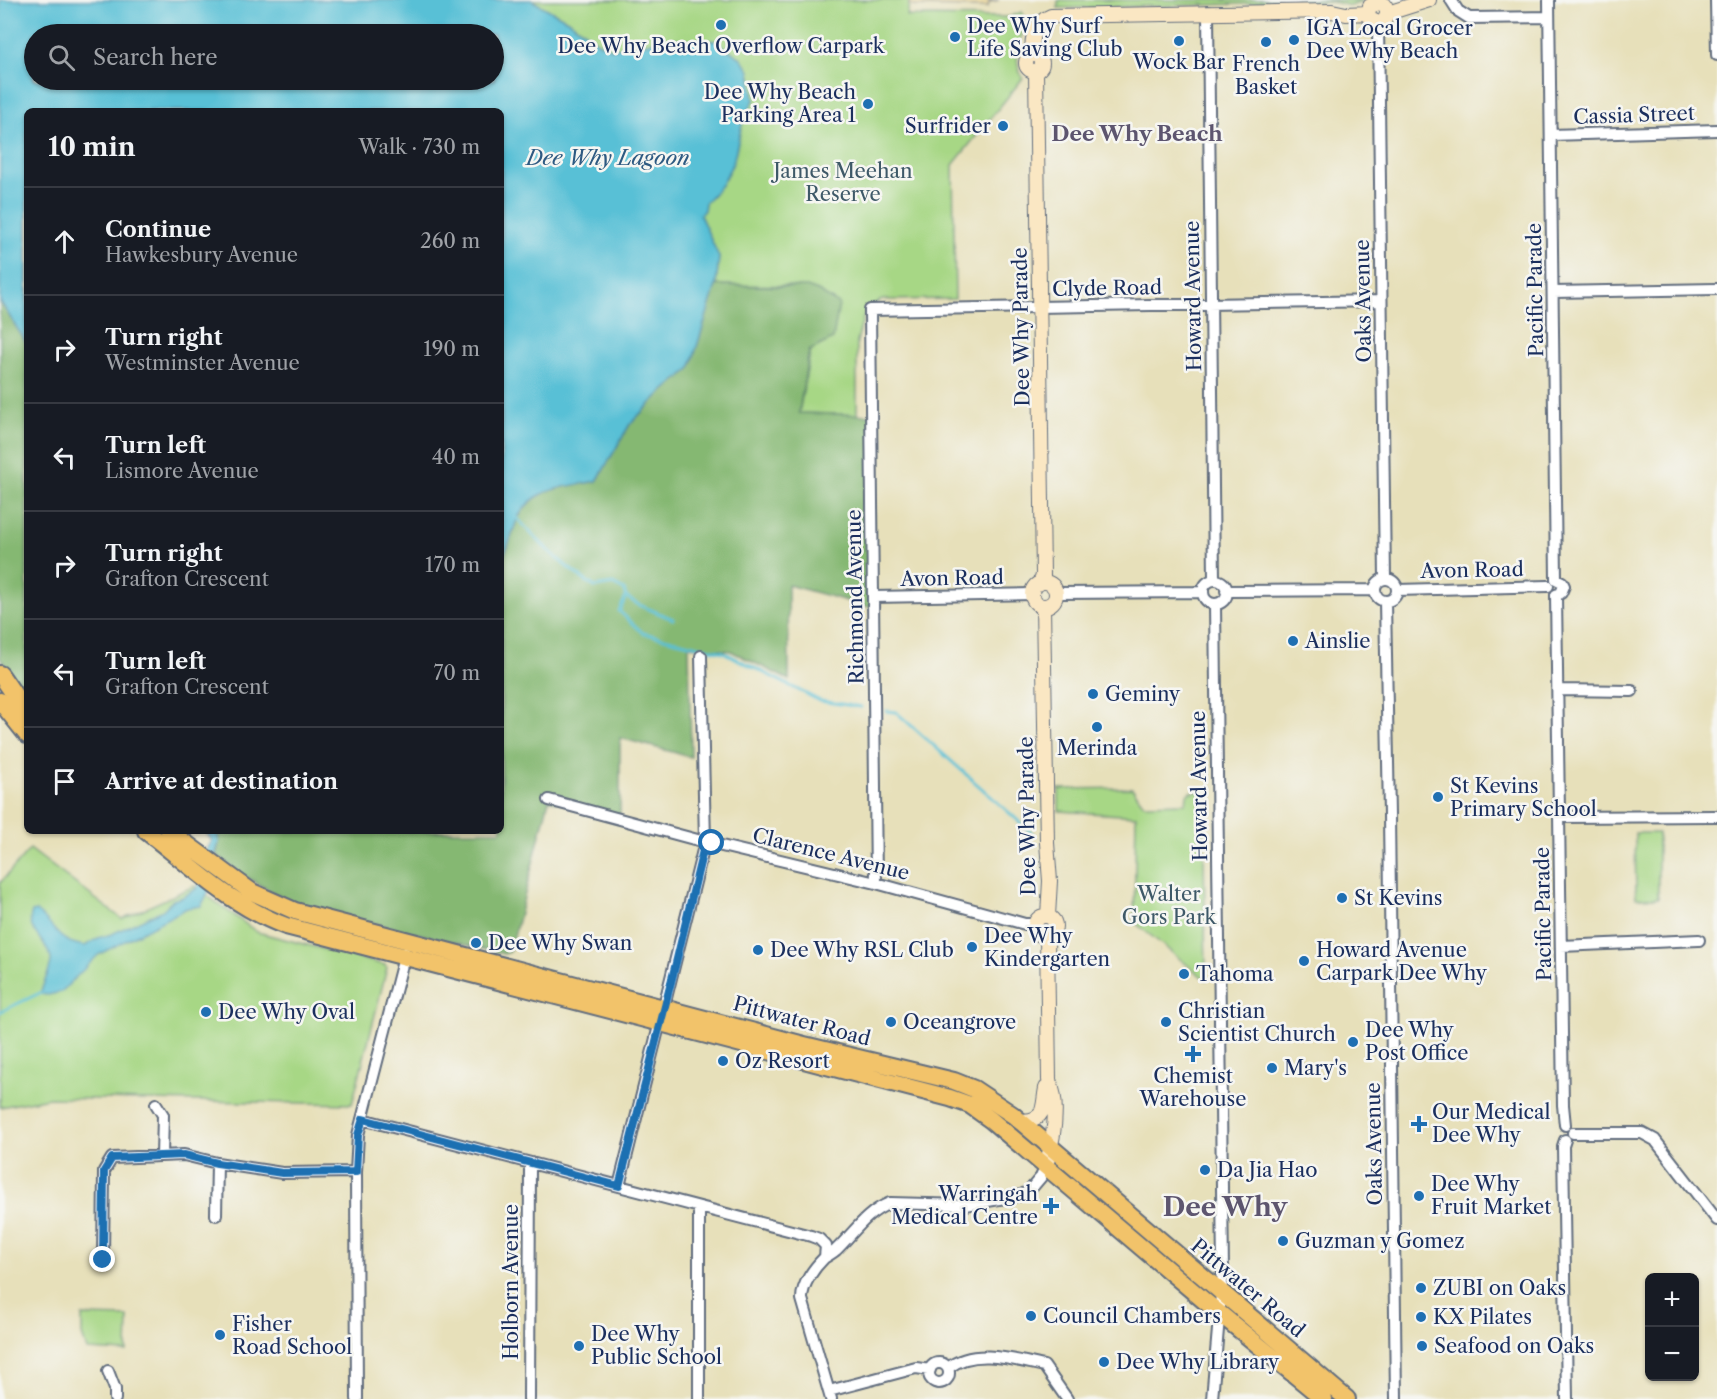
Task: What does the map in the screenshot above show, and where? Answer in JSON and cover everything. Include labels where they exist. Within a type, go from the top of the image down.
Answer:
[{"type":"highway","points":[[0,674],[24,708]]},
{"type":"highway","points":[[0,701],[24,731]]},
{"type":"highway","name":"Pittwater Road","points":[[151,834],[228,885],[252,892],[286,908],[406,949],[662,1015],[960,1101],[991,1120],[1324,1399]]},
{"type":"highway","name":"Pittwater Road","points":[[172,834],[201,865]]},
{"type":"highway","name":"Pittwater Road","points":[[662,1015],[804,1045],[954,1081],[974,1089],[1000,1105],[1052,1148],[1347,1399]]},
{"type":"main road","points":[[1208,12],[1332,11],[1346,14],[1428,0]]},
{"type":"main road","name":"Dee Why Parade","points":[[1041,582],[1043,575],[1040,308],[1035,71],[1041,67],[1042,62],[1040,57],[1032,55],[1035,30],[1043,19],[1051,16],[1208,12]]},
{"type":"main road","points":[[1041,582],[1049,583],[1056,593],[1054,602],[1049,605],[1043,606],[1036,603],[1032,594],[1035,586],[1041,582]]},
{"type":"main road","name":"Dee Why Parade","points":[[1043,606],[1047,843],[1050,870],[1048,916]]},
{"type":"main road","points":[[1048,916],[1053,920],[1055,926],[1053,933],[1047,936],[1038,933],[1035,924],[1041,917],[1048,916]]},
{"type":"main road","points":[[1046,1166],[1054,1136],[1053,1090],[1049,1080],[1047,936]]},
{"type":"main road","points":[[1019,1121],[1034,1119],[1042,1112],[1049,1080]]},
{"type":"street","points":[[1451,0],[1458,11],[1469,18],[1549,16]]},
{"type":"street","name":"Pacific Parade","points":[[1549,0],[1553,292],[1552,583],[1549,592],[1556,595],[1563,1106],[1568,1133],[1563,1146],[1567,1399]]},
{"type":"street","points":[[1716,0],[1717,56]]},
{"type":"street","name":"Oaks Avenue","points":[[1377,10],[1385,579]]},
{"type":"street","name":"Howard Avenue","points":[[1208,12],[1214,580]]},
{"type":"street","name":"Cassia Street","points":[[1551,135],[1717,130]]},
{"type":"street","points":[[1553,292],[1717,289]]},
{"type":"street","name":"Clyde Road","points":[[870,310],[1381,301]]},
{"type":"street","name":"Richmond Avenue","points":[[870,310],[876,883]]},
{"type":"street","points":[[1385,579],[1394,582],[1397,590],[1395,597],[1385,601],[1378,597],[1375,590],[1377,583],[1385,579]]},
{"type":"street","points":[[1214,580],[1224,584],[1227,591],[1224,599],[1215,604],[1206,600],[1203,592],[1206,584],[1214,580]]},
{"type":"street","name":"Avon Road","points":[[1397,590],[1552,583]]},
{"type":"street","points":[[1227,591],[1375,590]]},
{"type":"street","points":[[1056,593],[1203,592]]},
{"type":"street","name":"Avon Road","points":[[873,597],[1032,594]]},
{"type":"street","name":"Oaks Avenue","points":[[1385,601],[1396,1399]]},
{"type":"street","name":"Howard Avenue","points":[[1212,1399],[1222,1293],[1215,604]]},
{"type":"street","points":[[619,1186],[705,842],[701,656]]},
{"type":"street","points":[[1558,690],[1632,691]]},
{"type":"street","name":"Clarence Avenue","points":[[549,800],[705,842],[876,883],[1025,924],[1035,924]]},
{"type":"street","points":[[1559,817],[1717,816]]},
{"type":"street","points":[[1561,946],[1699,940]]},
{"type":"street","points":[[357,1399],[356,1172],[358,1135],[406,949]]},
{"type":"street","points":[[156,1104],[163,1115],[162,1156]]},
{"type":"street","points":[[363,1119],[812,1236],[826,1246],[825,1257]]},
{"type":"street","points":[[1568,1133],[1642,1133],[1655,1140],[1717,1220]]},
{"type":"street","points":[[103,1260],[104,1171],[112,1158],[184,1155],[217,1163],[282,1173],[356,1172]]},
{"type":"street","points":[[216,1215],[217,1163]]},
{"type":"street","name":"Holborn Avenue","points":[[529,1399],[530,1164]]},
{"type":"street","points":[[930,1370],[916,1368],[830,1395],[802,1299],[804,1286],[825,1257],[836,1251],[861,1222],[883,1206],[890,1203],[964,1205],[1022,1196],[1041,1177],[1046,1166]]},
{"type":"street","points":[[699,1208],[699,1399]]},
{"type":"street","points":[[948,1368],[954,1363],[982,1357],[1009,1359],[1044,1366],[1067,1399]]},
{"type":"street","points":[[936,1363],[943,1364],[948,1368],[949,1377],[940,1384],[934,1382],[930,1378],[930,1370],[936,1363]]},
{"type":"street","points":[[108,1371],[116,1389],[116,1399]]},
{"type":"green space","name":"James Meehan Reserve","points":[[531,0],[910,0],[907,16],[1009,17],[1022,12],[1028,22],[1022,35],[1017,57],[1023,78],[953,165],[955,299],[882,300],[866,308],[857,341],[857,415],[799,413],[821,294],[814,290],[788,286],[716,285],[719,257],[700,215],[705,203],[721,185],[733,163],[743,120],[754,100],[750,71],[741,58],[715,41],[671,39],[612,49],[599,43],[571,22]]},
{"type":"green space","points":[[1365,0],[1351,6],[1334,2],[1058,8],[1058,1]]},
{"type":"green space","points":[[716,285],[807,287],[839,304],[833,339],[809,351],[799,413],[872,415],[873,608],[788,585],[789,680],[731,651],[689,646],[691,757],[620,738],[620,818],[549,800],[510,952],[504,954],[288,901],[246,877],[216,855],[219,842],[218,834],[504,834],[504,554],[517,520],[523,509],[540,495],[562,487],[597,481],[630,424],[660,394],[690,369]]},
{"type":"green space","points":[[0,301],[24,339],[24,693],[0,658]]},
{"type":"green space","name":"Walter Gors Park","points":[[1132,788],[1144,804],[1186,803],[1190,792],[1203,791],[1206,980],[1134,922],[1136,816],[1059,811],[1059,789]]},
{"type":"green space","points":[[1635,833],[1658,833],[1658,898],[1636,898]]},
{"type":"green space","points":[[30,849],[122,919],[194,886],[257,932],[385,965],[387,968],[352,1104],[49,1098],[0,1107],[0,883]]},
{"type":"green space","points":[[82,1316],[128,1317],[127,1352],[87,1350],[82,1335]]},
{"type":"sand","points":[[910,0],[999,0],[989,2],[988,7],[914,6],[909,5]]},
{"type":"water","name":"Dee Why Lagoon","points":[[0,0],[531,0],[571,22],[599,43],[612,49],[671,39],[715,41],[741,58],[750,71],[754,100],[743,120],[733,163],[721,185],[705,203],[700,215],[719,257],[716,285],[690,369],[660,394],[630,424],[597,481],[551,490],[531,501],[517,520],[504,554],[504,108],[24,108],[24,339],[0,301]]},
{"type":"water","points":[[207,834],[218,834],[219,842],[214,858],[214,875],[201,906],[187,908],[98,955],[61,992],[40,994],[51,958],[33,930],[30,918],[32,912],[36,911],[68,941],[85,946],[98,938],[112,934],[163,910],[173,900],[196,889],[205,870],[206,851],[212,841]]},
{"type":"waterway","points":[[517,518],[554,556],[584,580],[595,587],[613,584],[624,590],[626,597],[619,611],[643,633],[723,652],[820,701],[861,707]]},
{"type":"waterway","points":[[626,597],[673,619]]},
{"type":"waterway","points":[[887,711],[896,712],[1032,833]]},
{"type":"waterway","points":[[0,1012],[42,992]]},
{"type":"place","name":"Dee Why Beach Overflow Carpark","points":[[721,25]]},
{"type":"place","name":"Dee Why Surf Life Saving Club","points":[[955,37]]},
{"type":"place","name":"IGA Local Grocer Dee Why Beach","points":[[1294,40]]},
{"type":"place","name":"Wock Bar","points":[[1179,41]]},
{"type":"place","name":"French Basket","points":[[1266,42]]},
{"type":"place","name":"Dee Why Beach Parking Area 1","points":[[868,104]]},
{"type":"place","name":"Surfrider","points":[[1003,126]]},
{"type":"place","name":"Ainslie","points":[[1293,641]]},
{"type":"place","name":"Geminy","points":[[1093,694]]},
{"type":"place","name":"Merinda","points":[[1097,727]]},
{"type":"place","name":"St Kevins Primary School","points":[[1438,797]]},
{"type":"place","name":"St Kevins","points":[[1342,898]]},
{"type":"place","name":"Dee Why Swan","points":[[476,943]]},
{"type":"place","name":"Dee Why Kindergarten","points":[[972,947]]},
{"type":"place","name":"Dee Why RSL Club","points":[[758,950]]},
{"type":"place","name":"Howard Avenue Carpark Dee Why","points":[[1304,961]]},
{"type":"place","name":"Tahoma","points":[[1184,974]]},
{"type":"place","name":"Dee Why Oval","points":[[206,1012]]},
{"type":"place","name":"Oceangrove","points":[[891,1022]]},
{"type":"place","name":"Christian Scientist Church","points":[[1166,1022]]},
{"type":"place","name":"Dee Why Post Office","points":[[1353,1042]]},
{"type":"place","name":"Chemist Warehouse","points":[[1193,1054]]},
{"type":"place","name":"Oz Resort","points":[[723,1061]]},
{"type":"place","name":"Mary's","points":[[1272,1068]]},
{"type":"place","name":"Our Medical Dee Why","points":[[1419,1124]]},
{"type":"place","name":"Da Jia Hao","points":[[1205,1170]]},
{"type":"place","name":"Dee Why Fruit Market","points":[[1419,1196]]},
{"type":"place","name":"Warringah Medical Centre","points":[[1051,1206]]},
{"type":"place","name":"Guzman y Gomez","points":[[1283,1241]]},
{"type":"place","name":"ZUBI on Oaks","points":[[1421,1288]]},
{"type":"place","name":"Council Chambers","points":[[1031,1316]]},
{"type":"place","name":"KX Pilates","points":[[1421,1317]]},
{"type":"place","name":"Fisher Road School","points":[[220,1335]]},
{"type":"place","name":"Dee Why Public School","points":[[579,1346]]},
{"type":"place","name":"Seafood on Oaks","points":[[1422,1346]]},
{"type":"place","name":"Dee Why Library","points":[[1104,1362]]},
{"type":"district","name":"Dee Why Beach","points":[[1137,133]]},
{"type":"district","name":"Dee Why","points":[[1225,1207]]},
{"type":"route","points":[[103,1260],[104,1171],[112,1158],[184,1155],[217,1163],[282,1173],[356,1172],[358,1135],[363,1119],[619,1186],[705,842],[712,843]]}]
